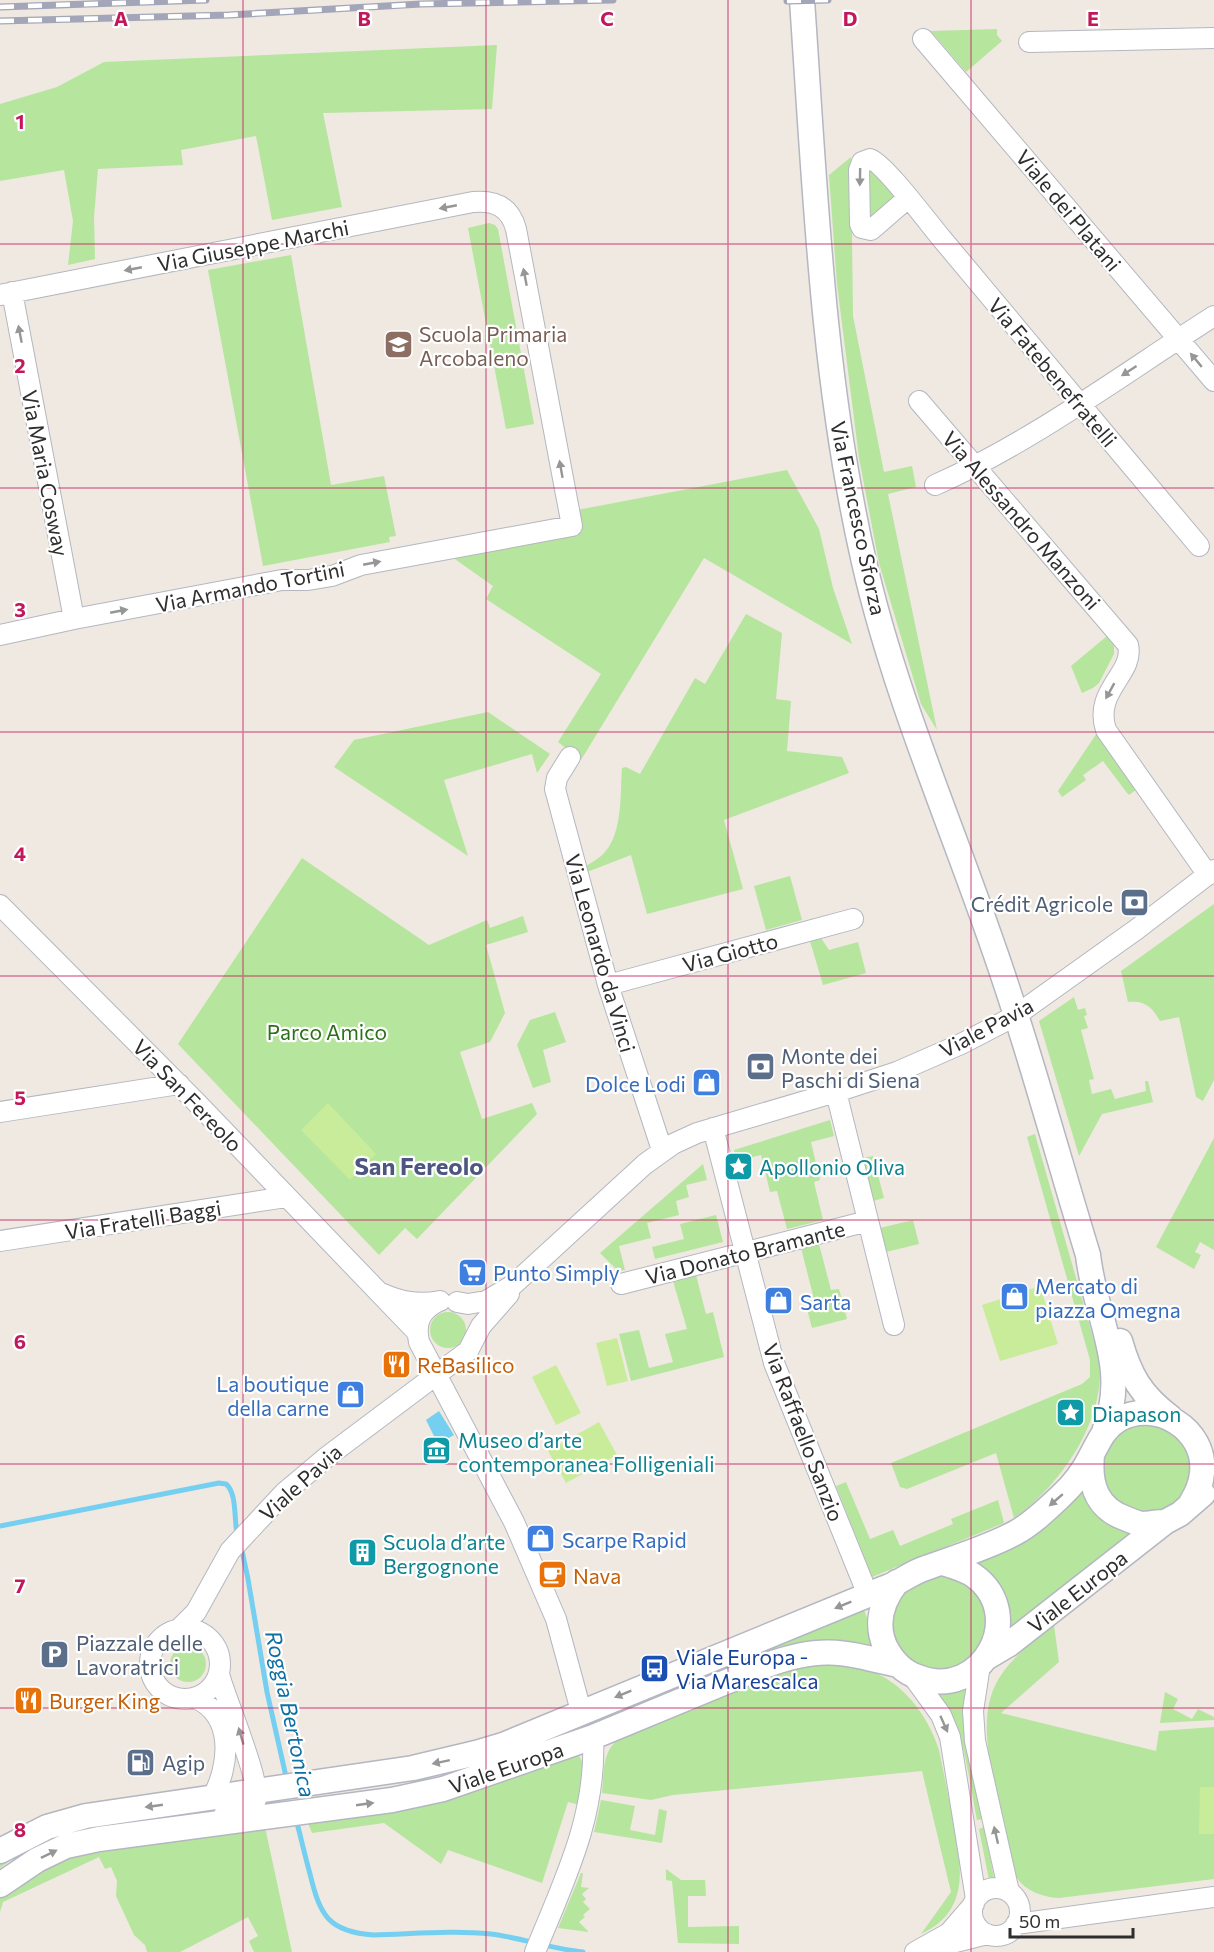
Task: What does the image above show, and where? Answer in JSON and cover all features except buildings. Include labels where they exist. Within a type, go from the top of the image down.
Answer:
[{"type":"street","name":"Via Francesco Sforza","points":[[802,0],[821,279],[844,459],[864,563],[905,703],[989,934],[1088,1255]]},
{"type":"street","points":[[1029,42],[1214,38]]},
{"type":"street","name":"Viale dei Platani","points":[[923,39],[1214,381]]},
{"type":"street","name":"Via Fatebenefratelli","points":[[908,198],[1199,546]]},
{"type":"street","name":"Via Giuseppe Marchi","points":[[6,293],[473,202],[492,202],[505,209],[512,217],[516,229],[572,526]]},
{"type":"street","name":"Via Maria Cosway","points":[[6,293],[74,619]]},
{"type":"street","points":[[935,485],[976,467],[1080,404],[1214,316]]},
{"type":"street","name":"Via Alessandro Manzoni","points":[[919,401],[1128,645],[1129,654],[1102,708],[1106,730],[1211,872]]},
{"type":"street","name":"Via Armando Tortini","points":[[0,635],[282,580],[308,580],[332,576],[361,565],[572,526]]},
{"type":"street","name":"Via Leonardo da Vinci","points":[[570,757],[557,778],[555,789],[608,985],[662,1150]]},
{"type":"street","name":"Viale Pavia","points":[[457,1302],[468,1304],[486,1302],[513,1285],[662,1150],[684,1138],[713,1128],[897,1072],[961,1044],[1015,1016],[1137,929],[1211,872]]},
{"type":"street","name":"Via San Fereolo","points":[[1,906],[178,1084],[374,1289],[422,1346],[514,1522],[556,1619],[581,1711]]},
{"type":"street","name":"Via Giotto","points":[[608,985],[853,919]]},
{"type":"street","points":[[0,1112],[178,1084]]},
{"type":"street","points":[[836,1092],[894,1325]]},
{"type":"street","name":"Via Raffaello Sanzio","points":[[713,1128],[774,1363],[868,1594]]},
{"type":"street","name":"Via Fratelli Baggi","points":[[0,1241],[286,1197]]},
{"type":"street","name":"Via Donato Bramante","points":[[621,1284],[868,1221]]},
{"type":"street","points":[[1088,1255],[1105,1287],[1125,1355],[1135,1380],[1150,1400],[1195,1440],[1202,1456],[1203,1472],[1199,1488],[1191,1503]]},
{"type":"street","points":[[1088,1255],[1092,1285],[1113,1364],[1112,1406],[1104,1432]]},
{"type":"street","name":"Viale Pavia","points":[[179,1629],[196,1612],[230,1551],[245,1534],[304,1474],[468,1352],[481,1326],[528,1272]]},
{"type":"street","name":"Via San Fereolo","points":[[374,1289],[402,1301],[418,1304],[447,1300],[457,1302]]},
{"type":"street","points":[[437,1302],[428,1306],[417,1323],[422,1346],[441,1360],[460,1357]]},
{"type":"street","points":[[457,1302],[472,1314],[477,1334]]},
{"type":"street","name":"Viale Pavia","points":[[403,1399],[422,1374],[427,1361],[422,1346]]},
{"type":"street","name":"Viale Europa","points":[[0,1851],[28,1835],[68,1820],[412,1768],[458,1758],[503,1744],[897,1582],[912,1573],[943,1563],[1015,1533],[1063,1494],[1079,1475],[1104,1432],[1118,1420],[1135,1414],[1153,1413],[1214,1433]]},
{"type":"street","name":"Viale Europa","points":[[1092,1455],[1090,1472],[1094,1489],[1103,1504],[1115,1515],[1140,1524],[1165,1521]]},
{"type":"street","name":"Viale Europa","points":[[99,1839],[392,1800],[442,1789],[593,1737],[795,1655],[837,1652],[905,1670],[925,1680],[940,1682],[955,1680],[968,1674],[1008,1645],[1165,1521],[1180,1514],[1214,1485]]},
{"type":"street","name":"Viale Europa","points":[[943,1563],[973,1575],[993,1599],[998,1629],[994,1645],[983,1662]]},
{"type":"street","name":"Viale Pavia","points":[[212,1640],[207,1613],[213,1581]]},
{"type":"street","points":[[880,1626],[887,1595],[897,1582]]},
{"type":"street","points":[[868,1594],[886,1647],[940,1715],[950,1737],[975,1902],[972,1913],[974,1922],[987,1934]]},
{"type":"street","points":[[191,1629],[212,1640],[221,1662],[219,1674],[206,1693],[195,1698],[172,1697],[155,1682],[151,1672],[150,1658],[157,1643],[171,1632],[191,1629]]},
{"type":"street","points":[[917,1952],[987,1934],[1005,1934],[1016,1924],[1019,1911],[1013,1897],[975,1741],[973,1711],[983,1662]]},
{"type":"street","points":[[219,1674],[222,1689],[238,1726],[279,1788]]},
{"type":"street","points":[[195,1698],[209,1706],[215,1713],[225,1737],[226,1756],[221,1780],[212,1798]]},
{"type":"street","points":[[538,1946],[580,1841],[589,1808],[594,1774],[593,1737]]},
{"type":"street","name":"Viale Europa","points":[[0,1885],[37,1860],[66,1846],[249,1807],[279,1788]]},
{"type":"street","points":[[917,1952],[949,1933],[982,1893],[990,1889],[1000,1889],[1050,1915],[1071,1917]]},
{"type":"street","points":[[1016,1924],[1214,1897]]},
{"type":"green space","points":[[997,29],[997,35],[1002,41],[966,72],[931,31]]},
{"type":"green space","points":[[497,45],[492,109],[323,113],[342,207],[272,220],[256,136],[181,150],[183,165],[98,169],[94,217],[95,259],[68,265],[73,221],[64,170],[0,181],[0,104],[57,87],[104,62]]},
{"type":"green space","points":[[851,157],[853,316],[884,472],[912,466],[916,487],[888,494],[937,730],[921,704],[879,563],[859,458],[837,284],[829,175]]},
{"type":"green space","points":[[870,169],[896,196],[871,217],[869,216],[868,170]]},
{"type":"green space","points":[[489,223],[498,229],[534,424],[506,429],[468,228]]},
{"type":"green space","points":[[291,255],[331,485],[384,476],[396,536],[389,537],[390,542],[263,566],[208,270]]},
{"type":"green space","points":[[787,470],[819,529],[833,588],[852,644],[704,558],[581,760],[558,742],[601,674],[486,599],[493,586],[452,557],[580,532],[577,510]]},
{"type":"green space","points":[[746,614],[782,633],[776,699],[791,701],[787,751],[842,757],[849,773],[724,820],[743,889],[647,914],[631,855],[587,872],[586,866],[605,852],[615,834],[618,823],[622,768],[626,767],[640,774],[695,678],[705,684]]},
{"type":"green space","points":[[1107,636],[1114,646],[1114,654],[1099,683],[1082,693],[1071,666]]},
{"type":"green space","points":[[488,712],[550,754],[537,773],[532,754],[444,780],[468,856],[334,767],[354,740]]},
{"type":"green space","points":[[1097,733],[1137,789],[1129,795],[1103,761],[1083,775],[1086,780],[1062,797],[1058,791]]},
{"type":"green space","name":"Parco Amico","points":[[302,858],[429,945],[487,920],[490,928],[523,916],[528,932],[486,945],[505,1013],[490,1042],[460,1052],[482,1119],[532,1103],[537,1114],[417,1239],[405,1228],[379,1255],[178,1044]]},
{"type":"green space","points":[[790,876],[802,920],[766,930],[754,886]]},
{"type":"green space","points":[[1214,904],[1214,1080],[1203,1101],[1196,1097],[1179,1017],[1160,1021],[1147,1005],[1128,1002],[1121,971]]},
{"type":"green space","points":[[821,938],[829,950],[858,942],[866,973],[823,985],[810,941]]},
{"type":"green space","points":[[1074,997],[1078,1010],[1085,1008],[1087,1015],[1084,1016],[1088,1028],[1081,1030],[1094,1079],[1089,1080],[1092,1094],[1111,1089],[1115,1099],[1146,1091],[1145,1081],[1148,1081],[1153,1102],[1102,1114],[1079,1156],[1039,1021]]},
{"type":"green space","points":[[555,1012],[566,1042],[543,1050],[551,1082],[533,1088],[517,1045],[530,1020]]},
{"type":"green space","points":[[328,1103],[376,1154],[350,1180],[301,1130]]},
{"type":"green space","points":[[830,1120],[834,1136],[811,1142],[820,1180],[814,1182],[823,1220],[787,1229],[777,1191],[770,1192],[761,1155],[736,1161],[734,1150]]},
{"type":"green space","points":[[1035,1134],[1098,1355],[1100,1378],[1097,1401],[1078,1447],[1049,1487],[1014,1518],[996,1453],[907,1489],[900,1487],[891,1463],[1082,1384],[1090,1377],[1090,1360],[1027,1137]]},
{"type":"green space","points":[[1214,1138],[1214,1250],[1200,1242],[1195,1252],[1201,1255],[1194,1269],[1156,1247]]},
{"type":"green space","points":[[873,1156],[884,1198],[873,1201],[862,1158]]},
{"type":"green space","points":[[703,1164],[707,1180],[686,1185],[689,1197],[676,1201],[679,1215],[647,1223],[651,1238],[619,1246],[625,1270],[618,1271],[600,1253]]},
{"type":"green space","points":[[716,1215],[723,1242],[655,1259],[652,1247],[684,1239],[680,1224]]},
{"type":"green space","points":[[913,1220],[919,1244],[886,1252],[880,1228]]},
{"type":"green space","points":[[819,1244],[831,1290],[839,1289],[847,1319],[812,1328],[804,1298],[813,1295],[801,1248]]},
{"type":"green space","points":[[696,1275],[706,1314],[713,1312],[724,1357],[631,1381],[619,1334],[639,1330],[649,1368],[673,1362],[665,1334],[687,1329],[673,1281]]},
{"type":"green space","points":[[1040,1286],[1058,1344],[1000,1361],[982,1305]]},
{"type":"green space","points":[[448,1312],[461,1317],[466,1330],[461,1343],[448,1348],[435,1343],[430,1330],[435,1317]]},
{"type":"green space","points":[[617,1338],[628,1381],[607,1386],[596,1343]]},
{"type":"green space","points":[[556,1365],[581,1413],[556,1425],[532,1377]]},
{"type":"green space","points":[[1145,1420],[1185,1439],[1195,1467],[1187,1495],[1161,1515],[1127,1513],[1103,1491],[1099,1458],[1117,1430]]},
{"type":"green space","points":[[599,1422],[617,1455],[566,1483],[548,1451]]},
{"type":"green space","points":[[846,1482],[870,1539],[893,1530],[900,1546],[953,1524],[951,1519],[998,1500],[1004,1523],[872,1577],[836,1486]]},
{"type":"green space","points":[[1083,1486],[1136,1532],[1009,1632],[969,1565]]},
{"type":"green space","points":[[939,1575],[957,1579],[973,1589],[983,1605],[987,1623],[983,1641],[973,1657],[957,1667],[939,1671],[921,1667],[905,1657],[895,1641],[891,1623],[895,1605],[905,1589],[921,1579]]},
{"type":"green space","points":[[862,1605],[880,1650],[831,1642],[783,1648],[610,1720],[606,1708]]},
{"type":"green space","points":[[1054,1625],[1059,1662],[1001,1713],[1156,1751],[1159,1731],[1214,1727],[1214,1879],[1059,1898],[1034,1892],[1019,1881],[1011,1862],[991,1766],[987,1729],[988,1712],[991,1696],[1002,1674],[1026,1648]]},
{"type":"green space","points":[[188,1646],[200,1652],[206,1664],[200,1676],[188,1682],[176,1676],[170,1664],[176,1652]]},
{"type":"green space","points":[[828,1662],[865,1669],[891,1681],[912,1700],[921,1712],[939,1750],[959,1852],[959,1884],[956,1899],[949,1913],[921,1934],[951,1892],[922,1771],[673,1795],[651,1800],[602,1793],[606,1757],[618,1740],[790,1668]]},
{"type":"green space","points":[[968,1681],[983,1819],[977,1820],[960,1736],[937,1691]]},
{"type":"green space","points":[[1165,1692],[1178,1699],[1173,1709],[1192,1719],[1198,1709],[1214,1717],[1214,1720],[1160,1723]]},
{"type":"green space","points":[[578,1754],[584,1765],[580,1805],[568,1802],[542,1883],[448,1850],[441,1864],[384,1823],[312,1833],[307,1821],[463,1793]]},
{"type":"green space","points":[[1200,1787],[1214,1787],[1214,1834],[1199,1834]]},
{"type":"green space","points":[[601,1800],[635,1806],[630,1830],[655,1835],[659,1809],[667,1811],[662,1843],[594,1832]]},
{"type":"green space","points":[[168,1815],[158,1819],[59,1837],[21,1852],[0,1868],[0,1863],[20,1849],[60,1832]]},
{"type":"green space","points":[[265,1827],[292,1952],[254,1952],[249,1941],[258,1936],[248,1917],[180,1952],[147,1952],[145,1945],[134,1935],[116,1896],[117,1881],[111,1867],[105,1869],[99,1857],[3,1902],[0,1912],[0,1897],[52,1863],[70,1857]]},
{"type":"green space","points":[[984,1827],[994,1878],[992,1881],[989,1880],[979,1829]]},
{"type":"green space","points":[[666,1869],[681,1880],[705,1880],[706,1896],[688,1896],[688,1927],[739,1926],[739,1944],[678,1943],[672,1881],[666,1880]]},
{"type":"green space","points":[[581,1873],[583,1873],[581,1887],[589,1888],[582,1894],[586,1899],[583,1902],[590,1909],[579,1922],[589,1932],[558,1928]]},
{"type":"water","points":[[439,1411],[454,1435],[438,1444],[426,1420]]},
{"type":"waterway","name":"Roggia Bertonica","points":[[0,1526],[219,1483],[226,1484],[230,1488],[237,1534]]},
{"type":"waterway","name":"Roggia Bertonica","points":[[241,1546],[267,1692],[287,1781]]},
{"type":"waterway","name":"Roggia Bertonica","points":[[296,1819],[318,1900],[328,1919],[346,1930],[374,1935],[448,1932],[491,1934],[583,1952]]},
{"type":"railway","points":[[0,7],[206,0]]},
{"type":"railway","points":[[0,21],[229,15],[421,4],[613,0]]},
{"type":"railway","points":[[787,1],[828,0]]},
{"type":"place","name":"Scuola Primaria Arcobaleno","points":[[398,345]]},
{"type":"place","name":"Crédit Agricole","points":[[1134,903]]},
{"type":"place","name":"Monte dei Paschi di Siena","points":[[760,1067]]},
{"type":"place","name":"Dolce Lodi","points":[[707,1083]]},
{"type":"place","name":"Apollonio Oliva","points":[[738,1166]]},
{"type":"place","name":"Punto Simply","points":[[472,1272]]},
{"type":"place","name":"Mercato di piazza Omegna","points":[[1014,1297]]},
{"type":"place","name":"Sarta","points":[[779,1301]]},
{"type":"place","name":"ReBasilico","points":[[396,1364]]},
{"type":"place","name":"La boutique della carne","points":[[350,1395]]},
{"type":"place","name":"Diapason","points":[[1071,1413]]},
{"type":"place","name":"Museo d’arte contemporanea Folligeniali","points":[[437,1451]]},
{"type":"place","name":"Scarpe Rapid","points":[[541,1539]]},
{"type":"place","name":"Scuola d’arte Bergognone","points":[[362,1553]]},
{"type":"place","name":"Nava","points":[[552,1575]]},
{"type":"place","name":"Piazzale delle Lavoratrici","points":[[55,1654]]},
{"type":"place","name":"Viale Europa - Via Marescalca","points":[[655,1668]]},
{"type":"place","name":"Burger King","points":[[28,1700]]},
{"type":"place","name":"Agip","points":[[141,1762]]},
{"type":"district","name":"San Fereolo","points":[[419,1165]]}]
